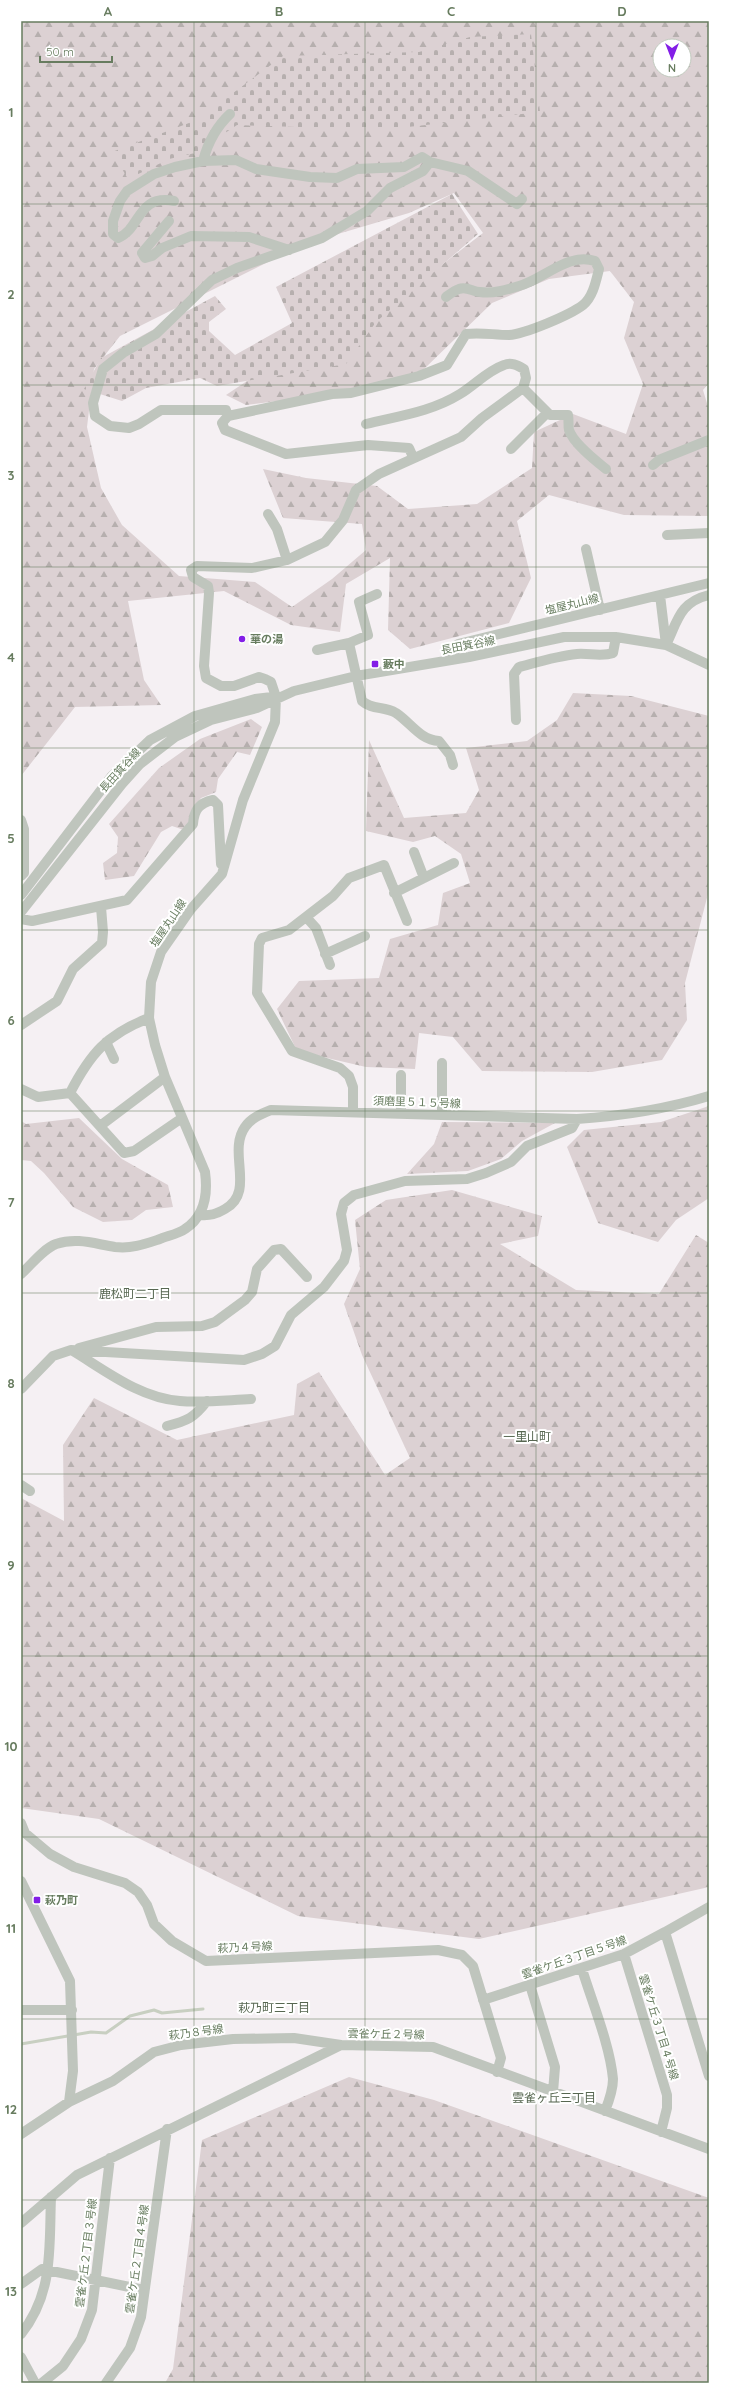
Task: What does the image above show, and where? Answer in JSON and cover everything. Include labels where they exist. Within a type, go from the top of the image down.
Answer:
[{"type":"street","points":[[203,161],[207,145],[222,121],[230,114]]},
{"type":"street","points":[[174,201],[166,200],[156,202],[141,211],[126,235],[118,238],[113,234],[113,221],[120,201],[127,191],[154,174],[203,161],[236,160],[256,169],[310,177],[337,178],[357,169],[404,166],[422,157],[430,162],[468,171],[517,204],[522,199]]},
{"type":"street","points":[[228,416],[226,410],[161,410],[139,424],[129,428],[110,426],[95,416],[93,403],[102,369],[123,353],[156,334],[212,280],[237,268],[322,238],[367,211],[390,188],[423,170],[430,162]]},
{"type":"street","points":[[169,221],[145,247],[142,253],[145,258],[152,256],[162,248],[191,236],[250,237],[289,250]]},
{"type":"street","points":[[413,457],[409,448],[368,445],[286,454],[225,430],[222,423],[228,416],[324,395],[350,393],[419,376],[447,366],[466,334],[481,332],[510,335],[537,327],[584,305],[594,288],[599,269],[595,261],[586,258],[573,260],[520,286],[494,292],[478,292],[470,288],[460,288],[446,297]]},
{"type":"street","points":[[276,697],[271,682],[259,677],[234,686],[221,686],[206,678],[204,666],[209,593],[208,586],[193,578],[191,570],[197,566],[252,568],[287,560],[325,542],[343,520],[356,490],[379,474],[413,457],[462,437],[482,418],[523,388],[526,378],[524,369],[514,364],[504,364],[460,394],[429,410],[366,424]]},
{"type":"street","points":[[523,388],[550,416],[568,414],[569,430],[572,436],[590,462],[606,469]]},
{"type":"street","points":[[511,449],[547,413]]},
{"type":"street","points":[[653,465],[659,460],[709,440]]},
{"type":"street","points":[[268,514],[277,529],[287,560]]},
{"type":"street","points":[[667,535],[709,533]]},
{"type":"street","points":[[586,549],[600,610]]},
{"type":"street","name":"塩屋丸山線","points":[[451,660],[458,644],[709,583]]},
{"type":"street","points":[[318,650],[350,643],[368,635],[359,602],[377,594]]},
{"type":"street","points":[[660,595],[666,645]]},
{"type":"street","points":[[666,645],[687,605],[694,599],[709,595]]},
{"type":"street","points":[[516,720],[514,674],[519,666],[576,654],[595,653],[605,656],[613,653],[616,637]]},
{"type":"street","name":"長田箕谷線","points":[[21,912],[122,784],[152,753],[188,729],[211,720],[256,708],[276,697],[294,691],[356,676],[451,660],[558,638],[616,637],[666,645],[709,665]]},
{"type":"street","points":[[350,643],[362,701],[368,707],[386,708],[396,713],[428,740],[439,741],[450,755],[453,765]]},
{"type":"street","name":"塩屋丸山線","points":[[199,1215],[207,1188],[205,1172],[164,1077],[149,1018],[151,982],[161,952],[191,909],[222,874],[243,800],[275,722],[276,697]]},
{"type":"street","name":"長田箕谷線","points":[[21,895],[111,777],[150,740],[195,716],[255,699],[276,697]]},
{"type":"street","points":[[21,919],[32,921],[101,907],[127,900],[193,824],[194,813],[203,802],[213,800],[218,805],[222,874]]},
{"type":"street","points":[[21,820],[24,829],[22,859],[24,873],[21,876]]},
{"type":"street","points":[[414,852],[424,878]]},
{"type":"street","points":[[394,893],[454,863]]},
{"type":"street","points":[[353,1112],[353,1087],[349,1076],[340,1068],[292,1051],[256,993],[258,944],[262,938],[289,930],[333,896],[349,878],[384,865],[394,893],[407,921]]},
{"type":"street","points":[[21,1025],[57,1001],[73,969],[102,943],[103,932],[101,907]]},
{"type":"street","points":[[306,917],[316,928],[330,965]]},
{"type":"street","points":[[325,954],[365,936]]},
{"type":"street","points":[[70,1093],[83,1068],[94,1052],[106,1042],[134,1024],[149,1018]]},
{"type":"street","points":[[106,1042],[114,1059]]},
{"type":"street","points":[[442,1063],[442,1115]]},
{"type":"street","points":[[401,1075],[402,1114]]},
{"type":"street","points":[[100,1126],[164,1077]]},
{"type":"street","points":[[21,1089],[38,1097],[70,1093]]},
{"type":"street","points":[[70,1093],[124,1153],[134,1151],[182,1118]]},
{"type":"street","name":"須磨里５１５号線","points":[[199,1215],[213,1216],[233,1205],[240,1196],[240,1141],[245,1127],[256,1117],[271,1110],[577,1119],[609,1117],[678,1105],[709,1096]]},
{"type":"street","points":[[71,1350],[244,1360],[262,1354],[275,1346],[291,1315],[324,1287],[344,1261],[347,1250],[341,1214],[344,1203],[354,1195],[405,1181],[468,1179],[486,1173],[511,1162],[528,1146],[572,1128],[577,1119]]},
{"type":"street","points":[[21,1274],[54,1245],[73,1240],[97,1242],[115,1247],[137,1247],[185,1230],[199,1215]]},
{"type":"street","points":[[21,1389],[53,1356],[156,1327],[202,1326],[215,1322],[245,1300],[252,1292],[257,1269],[274,1250],[281,1249],[307,1277]]},
{"type":"street","points":[[71,1350],[138,1390],[180,1402],[251,1399]]},
{"type":"street","points":[[167,1426],[186,1421],[197,1414],[207,1401]]},
{"type":"street","points":[[21,1485],[30,1492]]},
{"type":"street","name":"萩乃４号線","points":[[21,1823],[25,1833],[50,1854],[74,1867],[125,1883],[147,1905],[154,1924],[167,1937],[206,1961],[438,1950],[462,1955],[473,1966],[483,2000]]},
{"type":"street","points":[[21,1880],[70,1980],[72,2010],[72,2078],[69,2102]]},
{"type":"street","name":"雲雀ケ丘３丁目５号線","points":[[483,2000],[582,1969],[624,1954],[709,1907]]},
{"type":"street","points":[[665,1932],[709,2076]]},
{"type":"street","name":"雲雀ケ丘３丁目４号線","points":[[624,1954],[667,2095],[667,2108],[660,2132]]},
{"type":"street","points":[[582,1969],[610,2062],[613,2080],[611,2097],[605,2111]]},
{"type":"street","points":[[530,1985],[555,2067],[553,2092]]},
{"type":"street","points":[[483,2000],[500,2058],[497,2072]]},
{"type":"street","points":[[21,2010],[72,2010]]},
{"type":"street","name":"萩乃８号線","points":[[21,2134],[69,2102],[113,2081],[154,2052],[181,2045],[233,2039],[294,2038],[341,2045]]},
{"type":"street","name":"雲雀ケ丘２号線","points":[[21,2223],[77,2175],[167,2129],[341,2045],[433,2047],[497,2072],[709,2149]]},
{"type":"street","name":"雲雀ケ丘２丁目４号線","points":[[106,2383],[130,2348],[141,2317],[167,2129]]},
{"type":"street","name":"雲雀ケ丘２丁目３号線","points":[[42,2383],[63,2366],[81,2339],[92,2310],[110,2158]]},
{"type":"street","points":[[21,2334],[42,2299],[48,2269],[51,2197]]},
{"type":"street","points":[[21,2284],[42,2269],[48,2269],[144,2290]]},
{"type":"street","points":[[21,2357],[35,2383]]},
{"type":"green space","points":[[21,21],[709,21],[709,383],[703,390],[709,410],[709,516],[624,515],[549,495],[517,521],[531,578],[509,623],[410,649],[388,630],[390,558],[346,584],[340,632],[291,625],[224,591],[128,601],[144,680],[161,705],[75,707],[21,776]],"holes":[[[454,193],[483,233],[374,317],[250,379],[226,395],[246,405],[350,392],[422,371],[492,303],[549,279],[610,271],[634,302],[624,338],[643,384],[626,434],[573,414],[534,432],[532,468],[477,504],[408,509],[377,486],[306,478],[263,469],[283,518],[362,524],[366,550],[332,579],[292,607],[255,582],[179,576],[122,525],[101,488],[87,427],[94,369],[120,336],[304,244],[409,213]]]},
{"type":"green space","points":[[531,34],[540,112],[381,130],[237,125],[195,153],[169,159],[128,179],[112,152],[197,120],[283,56],[419,52],[470,37]]},
{"type":"green space","points":[[452,194],[478,234],[376,322],[346,364],[217,386],[200,378],[146,388],[122,401],[84,389],[101,358],[215,296],[226,309],[209,322],[209,331],[235,355],[292,323],[276,287]]},
{"type":"green space","points":[[573,693],[631,696],[709,716],[709,890],[685,983],[687,1020],[662,1060],[592,1072],[482,1071],[453,1037],[419,1033],[415,1069],[366,1067],[297,1051],[277,1009],[299,981],[379,978],[390,939],[438,925],[443,893],[470,883],[461,854],[435,836],[413,842],[366,831],[369,740],[404,818],[466,813],[479,790],[466,748],[527,741],[557,720]]},
{"type":"green space","points":[[251,719],[262,727],[250,755],[237,752],[218,779],[216,792],[201,798],[190,813],[191,822],[184,830],[172,826],[161,832],[134,876],[105,880],[103,863],[117,853],[118,837],[109,824],[159,768],[200,739]]},
{"type":"green space","points":[[709,1106],[709,1198],[676,1220],[658,1242],[598,1223],[567,1147],[584,1130],[661,1122]]},
{"type":"green space","points":[[79,1118],[122,1159],[168,1185],[173,1207],[146,1210],[132,1220],[103,1222],[73,1207],[44,1173],[31,1161],[21,1160],[21,1121],[26,1124]]},
{"type":"green space","points":[[442,1122],[555,1123],[522,1141],[501,1159],[468,1171],[407,1174],[434,1144]]},
{"type":"green space","points":[[452,1190],[542,1216],[538,1236],[500,1244],[576,1290],[659,1294],[696,1235],[709,1243],[709,1887],[479,1939],[298,1916],[99,1819],[21,1808],[21,1498],[64,1521],[63,1445],[94,1398],[177,1440],[294,1415],[297,1384],[319,1372],[385,1475],[410,1458],[362,1355],[344,1304],[360,1269],[355,1220],[386,1200]]},
{"type":"green space","points":[[349,2077],[434,2100],[709,2198],[709,2383],[165,2383],[173,2369],[202,2140]]},
{"type":"waterway","points":[[21,2044],[91,2032],[106,2033],[130,2016],[154,2010],[162,2013],[203,2009]]},
{"type":"place","name":"華の湯","points":[[242,639]]},
{"type":"place","name":"藪中","points":[[375,664]]},
{"type":"place","name":"萩乃町","points":[[37,1900]]},
{"type":"district","name":"鹿松町二丁目","points":[[135,1294]]},
{"type":"district","name":"一里山町","points":[[527,1437]]},
{"type":"district","name":"萩乃町三丁目","points":[[274,2008]]},
{"type":"district","name":"雲雀ヶ丘三丁目","points":[[554,2098]]}]
